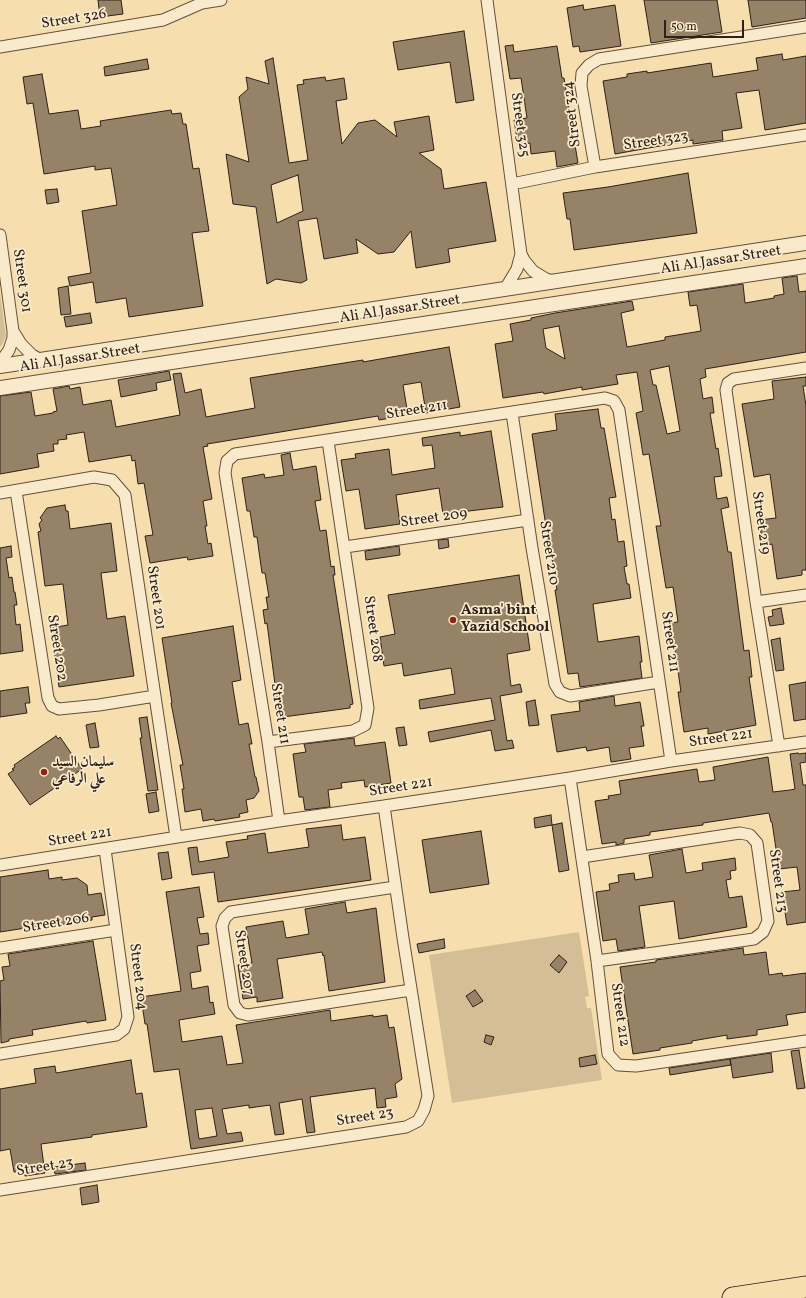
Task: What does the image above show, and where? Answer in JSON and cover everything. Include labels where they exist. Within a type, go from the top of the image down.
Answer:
[{"type":"highway","points":[[733,1298],[806,1287]]},
{"type":"street","name":"Street 326","points":[[0,47],[163,20],[202,2],[221,0]]},
{"type":"street","name":"Street 325","points":[[487,0],[521,254],[533,271],[546,279],[553,281]]},
{"type":"street","name":"Street 324","points":[[595,167],[581,86],[582,73],[590,65],[599,60],[806,27]]},
{"type":"street","name":"Street 323","points":[[512,184],[595,167],[806,135]]},
{"type":"street","name":"Street 301","points":[[0,235],[13,331],[13,338],[9,350],[0,364]]},
{"type":"street","name":"Ali Al Jassar Street","points":[[0,364],[122,347],[806,243]]},
{"type":"street","name":"Street 325","points":[[505,289],[517,269],[521,254]]},
{"type":"street","points":[[692,260],[689,271],[695,283]]},
{"type":"street","points":[[672,263],[676,274],[674,286]]},
{"type":"street","name":"Ali Al Jassar Street","points":[[0,388],[806,266]]},
{"type":"street","name":"Street 301","points":[[13,331],[21,344],[32,355],[39,359]]},
{"type":"street","points":[[173,339],[171,350],[175,362]]},
{"type":"street","points":[[122,347],[128,357],[125,369]]},
{"type":"street","name":"Street 219","points":[[780,746],[756,602],[726,390],[728,383],[734,379],[806,368]]},
{"type":"street","name":"Street 211","points":[[279,821],[268,742],[225,473],[227,461],[235,454],[605,398],[614,402],[619,410],[671,761]]},
{"type":"street","name":"Street 210","points":[[512,413],[555,684],[560,692],[570,696],[660,682]]},
{"type":"street","name":"Street 208","points":[[268,742],[354,731],[365,725],[368,708],[328,441]]},
{"type":"street","name":"Street 201","points":[[0,493],[94,477],[112,480],[125,495],[176,837]]},
{"type":"street","name":"Street 202","points":[[16,491],[48,698],[52,706],[59,709],[99,705],[154,696]]},
{"type":"street","name":"Street 209","points":[[345,547],[528,520]]},
{"type":"street","points":[[756,602],[806,595]]},
{"type":"street","name":"Street 221","points":[[0,865],[279,821],[570,778],[671,761],[806,742]]},
{"type":"street","name":"Street 212","points":[[570,778],[597,961],[608,1054],[618,1065],[636,1066],[806,1041]]},
{"type":"street","name":"Street 23","points":[[0,1190],[406,1127],[418,1121],[424,1110],[428,1096],[395,887],[384,806]]},
{"type":"street","name":"Street 213","points":[[582,857],[740,833],[750,836],[757,843],[768,921],[763,932],[754,939],[597,961]]},
{"type":"street","name":"Street 204","points":[[0,1054],[116,1035],[124,1029],[128,1017],[105,849]]},
{"type":"street","name":"Street 207","points":[[395,887],[231,912],[225,918],[222,926],[234,1005],[240,1013],[248,1015],[411,990]]},
{"type":"street","name":"Street 206","points":[[0,948],[116,930]]},
{"type":"shaded area","points":[[0,294],[6,336],[0,347]]},
{"type":"shaded area","points":[[579,932],[589,996],[585,997],[587,1008],[591,1008],[602,1080],[452,1103],[429,955]]},
{"type":"building","points":[[98,0],[121,0],[123,14],[100,17]]},
{"type":"building","points":[[644,0],[717,0],[722,32],[651,43]]},
{"type":"building","points":[[748,0],[806,0],[806,18],[752,27]]},
{"type":"building","points":[[583,5],[584,10],[615,5],[621,46],[580,52],[579,46],[573,47],[567,8]]},
{"type":"building","points":[[464,31],[474,100],[456,103],[450,62],[398,70],[393,42]]},
{"type":"building","points":[[513,45],[514,52],[557,46],[562,78],[564,78],[578,163],[557,167],[555,151],[531,154],[530,143],[518,145],[514,120],[527,118],[521,78],[510,79],[505,46]]},
{"type":"building","points":[[782,54],[783,60],[806,56],[806,123],[765,130],[759,90],[736,93],[742,128],[722,131],[723,140],[693,144],[693,140],[615,154],[603,81],[627,77],[627,74],[647,71],[647,73],[711,63],[713,77],[758,70],[756,58]]},
{"type":"building","points":[[273,58],[289,163],[308,160],[297,85],[304,84],[303,80],[325,77],[326,81],[344,78],[347,99],[336,101],[342,144],[358,123],[375,120],[397,137],[394,122],[429,116],[434,150],[419,153],[441,169],[444,189],[486,182],[496,241],[448,249],[450,262],[416,268],[411,231],[394,252],[378,254],[356,239],[358,253],[324,259],[317,218],[298,221],[307,280],[301,283],[276,279],[267,284],[256,207],[233,204],[226,154],[249,162],[239,97],[248,89],[246,77],[269,84],[265,61]],"holes":[[[298,175],[303,211],[277,223],[271,185]]]},
{"type":"building","points":[[147,59],[149,69],[105,76],[104,67]]},
{"type":"building","points":[[42,74],[49,114],[78,110],[81,129],[101,126],[100,121],[171,110],[172,114],[181,113],[183,124],[186,124],[193,169],[199,168],[209,231],[192,233],[203,306],[129,317],[126,298],[96,303],[93,282],[70,286],[68,277],[91,273],[82,211],[117,205],[111,168],[95,170],[95,166],[44,174],[33,103],[27,104],[23,77]]},
{"type":"building","points":[[688,173],[697,233],[574,250],[570,219],[567,219],[563,193]]},
{"type":"building","points":[[57,189],[59,202],[47,204],[45,190]]},
{"type":"building","points":[[797,276],[799,292],[806,291],[806,352],[705,369],[706,377],[700,379],[703,399],[712,397],[714,413],[710,413],[716,449],[718,448],[722,476],[714,477],[717,499],[727,497],[729,507],[721,509],[728,552],[731,552],[744,651],[749,650],[752,677],[749,677],[756,725],[708,734],[708,728],[684,732],[678,692],[681,692],[675,650],[673,650],[669,623],[678,622],[673,587],[666,588],[656,526],[661,526],[649,454],[643,455],[636,413],[643,411],[637,372],[616,375],[618,384],[582,390],[582,387],[544,394],[543,392],[503,398],[495,344],[513,341],[510,324],[555,313],[632,301],[634,310],[621,313],[627,347],[665,340],[665,337],[701,331],[697,305],[690,306],[688,292],[743,284],[745,303],[774,298],[774,296],[784,294],[782,278]],"holes":[[[559,326],[565,359],[546,348],[543,329]],[[669,366],[680,431],[667,434],[656,385],[653,385],[650,370]]]},
{"type":"building","points":[[68,286],[71,314],[61,315],[58,288]]},
{"type":"building","points":[[90,313],[92,323],[66,327],[64,317]]},
{"type":"building","points":[[449,347],[460,407],[426,413],[421,382],[403,385],[408,415],[379,420],[378,416],[207,444],[208,446],[203,447],[212,499],[203,501],[207,526],[205,526],[208,544],[211,543],[213,556],[188,560],[187,557],[150,563],[145,536],[153,535],[144,483],[138,484],[135,460],[132,461],[131,455],[89,462],[84,432],[66,435],[67,439],[58,440],[58,444],[53,444],[54,451],[37,454],[39,467],[0,474],[0,396],[31,392],[35,416],[57,411],[53,389],[69,386],[70,389],[80,387],[83,405],[111,400],[116,427],[180,415],[173,374],[181,373],[185,393],[201,389],[206,417],[255,408],[250,378],[363,360],[363,362]]},
{"type":"building","points":[[169,371],[171,380],[156,383],[157,390],[121,397],[118,380]]},
{"type":"building","points":[[806,377],[806,386],[803,386],[806,406],[806,570],[802,570],[802,575],[777,579],[772,544],[763,546],[759,520],[776,518],[770,474],[754,477],[742,404],[774,399],[772,381]]},
{"type":"building","points":[[598,409],[601,428],[604,428],[616,497],[609,498],[612,520],[615,519],[618,542],[624,541],[627,566],[624,567],[631,598],[593,604],[598,642],[639,636],[642,678],[580,687],[578,673],[568,674],[555,590],[557,590],[532,434],[557,430],[555,414]]},
{"type":"building","points":[[491,431],[503,507],[443,514],[439,488],[396,495],[400,524],[365,529],[359,489],[346,491],[341,460],[356,458],[355,454],[389,449],[392,475],[435,468],[432,445],[423,446],[422,438],[460,432],[460,436]]},
{"type":"building","points":[[290,453],[293,470],[316,466],[321,500],[315,501],[320,531],[326,530],[331,567],[334,566],[335,575],[333,575],[353,704],[350,705],[350,708],[283,717],[283,715],[279,715],[267,623],[265,624],[263,610],[268,609],[266,597],[269,597],[265,573],[262,573],[257,537],[254,537],[250,511],[247,511],[242,478],[264,474],[265,478],[284,475],[281,455]]},
{"type":"building","points":[[65,505],[66,511],[68,511],[70,529],[111,523],[117,571],[101,573],[107,619],[125,616],[134,676],[59,687],[51,628],[68,625],[63,584],[45,586],[38,532],[41,531],[39,524],[42,520],[40,518],[47,508]]},
{"type":"building","points":[[448,539],[449,547],[439,549],[438,540]]},
{"type":"building","points":[[11,546],[12,557],[6,558],[9,578],[12,577],[15,592],[17,605],[14,605],[16,625],[20,624],[23,651],[0,654],[0,548]]},
{"type":"building","points":[[399,546],[400,555],[366,560],[365,551]]},
{"type":"building","points":[[519,575],[530,650],[507,654],[511,686],[520,684],[522,692],[500,696],[507,741],[512,740],[514,748],[495,751],[491,730],[430,742],[428,732],[495,720],[491,698],[420,709],[419,700],[455,694],[451,668],[404,676],[402,663],[384,666],[380,637],[395,634],[388,595]]},
{"type":"building","points":[[781,608],[784,624],[770,626],[768,617],[773,616],[772,610]]},
{"type":"building","points":[[233,626],[241,680],[232,682],[239,725],[248,723],[252,744],[249,744],[259,791],[254,798],[246,800],[248,812],[239,814],[240,817],[215,821],[214,819],[203,821],[201,809],[185,812],[182,789],[184,789],[180,765],[183,765],[171,703],[162,638]]},
{"type":"building","points":[[780,638],[784,670],[776,671],[771,640]]},
{"type":"building","points":[[806,682],[806,719],[794,721],[789,685]]},
{"type":"building","points":[[28,687],[30,703],[25,703],[27,713],[0,717],[0,691]]},
{"type":"building","points":[[614,696],[615,706],[640,702],[644,726],[641,726],[644,746],[629,748],[631,759],[611,762],[609,747],[587,751],[586,747],[557,752],[551,715],[580,711],[579,702]]},
{"type":"building","points":[[535,700],[539,725],[529,726],[526,702]]},
{"type":"building","points":[[147,717],[158,790],[148,791],[140,738],[142,738],[139,718]]},
{"type":"building","points":[[95,723],[99,747],[90,748],[86,725]]},
{"type":"building","points":[[404,727],[407,745],[399,746],[396,728]]},
{"type":"building","name":"سليمان السيد علي الرفاعي","points":[[56,736],[58,739],[60,737],[82,769],[30,805],[8,774],[14,770],[12,769],[15,767],[14,765]]},
{"type":"building","points":[[354,738],[355,746],[385,742],[391,783],[365,787],[364,780],[341,783],[342,788],[328,790],[330,807],[305,810],[303,797],[299,797],[293,754],[306,752],[304,744]]},
{"type":"building","points":[[806,753],[806,762],[800,763],[803,785],[806,785],[806,922],[787,925],[782,892],[800,890],[797,867],[779,869],[772,822],[769,813],[703,823],[703,825],[650,832],[650,835],[624,839],[624,843],[616,845],[616,842],[602,844],[595,801],[609,799],[608,796],[621,794],[619,781],[697,769],[699,782],[715,780],[713,767],[768,757],[773,792],[790,790],[795,789],[790,754]]},
{"type":"building","points":[[156,792],[159,811],[149,813],[146,794]]},
{"type":"building","points":[[551,815],[552,825],[535,828],[534,818]]},
{"type":"building","points":[[562,823],[569,870],[559,872],[552,825]]},
{"type":"building","points":[[341,825],[343,840],[365,837],[371,880],[218,902],[214,872],[192,875],[188,848],[197,847],[199,862],[229,857],[226,842],[248,839],[247,836],[265,833],[268,853],[309,847],[306,829]]},
{"type":"building","points":[[481,831],[489,884],[430,893],[422,840]]},
{"type":"building","points":[[682,849],[686,873],[703,870],[702,863],[735,858],[736,870],[730,871],[731,879],[726,880],[729,898],[742,896],[747,927],[679,939],[674,901],[639,906],[645,947],[618,951],[616,939],[603,941],[596,892],[610,890],[609,884],[619,882],[618,875],[634,873],[635,880],[653,877],[649,855]]},
{"type":"building","points":[[168,852],[172,878],[162,880],[158,853]]},
{"type":"building","points":[[48,870],[49,879],[62,877],[62,880],[77,878],[87,885],[88,895],[101,893],[105,915],[92,917],[92,920],[58,925],[58,923],[0,932],[0,877]]},
{"type":"building","points":[[199,887],[204,917],[197,918],[200,934],[208,933],[209,944],[197,946],[201,971],[190,973],[192,989],[208,986],[210,1003],[213,1002],[215,1014],[179,1020],[182,1042],[222,1036],[227,1065],[243,1063],[236,1025],[330,1010],[331,1021],[373,1015],[373,1017],[387,1015],[389,1028],[394,1027],[402,1079],[395,1084],[397,1097],[385,1099],[386,1107],[377,1108],[375,1088],[310,1097],[315,1132],[307,1133],[302,1099],[279,1103],[284,1134],[275,1135],[270,1105],[249,1108],[249,1105],[222,1109],[227,1134],[241,1132],[243,1141],[191,1149],[179,1069],[154,1072],[147,1024],[145,1024],[141,997],[181,991],[166,892]],"holes":[[[212,1108],[217,1136],[199,1139],[195,1110]]]},
{"type":"building","points":[[345,902],[347,913],[376,908],[385,982],[329,991],[324,955],[323,956],[322,952],[277,959],[283,998],[257,1002],[257,997],[243,999],[238,965],[252,963],[246,927],[283,921],[286,938],[309,934],[305,909]]},
{"type":"building","points":[[444,939],[445,948],[419,953],[417,944]]},
{"type":"building","points":[[93,941],[106,1020],[87,1023],[86,1021],[32,1030],[33,1035],[9,1039],[9,1041],[1,1043],[0,981],[4,980],[2,967],[10,966],[8,954]]},
{"type":"building","points":[[743,948],[744,955],[766,952],[769,975],[782,973],[783,976],[806,973],[806,1012],[786,1015],[788,1025],[757,1030],[757,1035],[727,1039],[727,1035],[660,1048],[660,1050],[633,1054],[620,967],[656,962],[656,960]]},
{"type":"building","points":[[559,955],[567,962],[559,973],[550,965]]},
{"type":"building","points":[[475,990],[483,1001],[473,1007],[466,996]]},
{"type":"building","points":[[486,1035],[494,1037],[491,1045],[484,1042]]},
{"type":"building","points":[[799,1050],[805,1088],[797,1089],[791,1051]]},
{"type":"building","points":[[771,1053],[773,1072],[733,1078],[730,1059]]},
{"type":"building","points":[[595,1055],[597,1064],[580,1067],[579,1058]]},
{"type":"building","points":[[730,1059],[731,1065],[670,1075],[669,1068]]},
{"type":"building","points":[[131,1060],[136,1094],[142,1093],[147,1127],[41,1144],[45,1173],[25,1176],[24,1171],[14,1172],[10,1149],[0,1151],[0,1089],[36,1083],[34,1069],[55,1066],[56,1073]]},
{"type":"building","points":[[85,1163],[86,1170],[55,1174],[54,1167]]},
{"type":"building","points":[[97,1185],[99,1202],[82,1205],[80,1188]]},
{"type":"place","name":"Asma' bint Yazid School","points":[[453,620]]},
{"type":"place","name":"سليمان السيد علي الرفاعي","points":[[44,772]]}]
